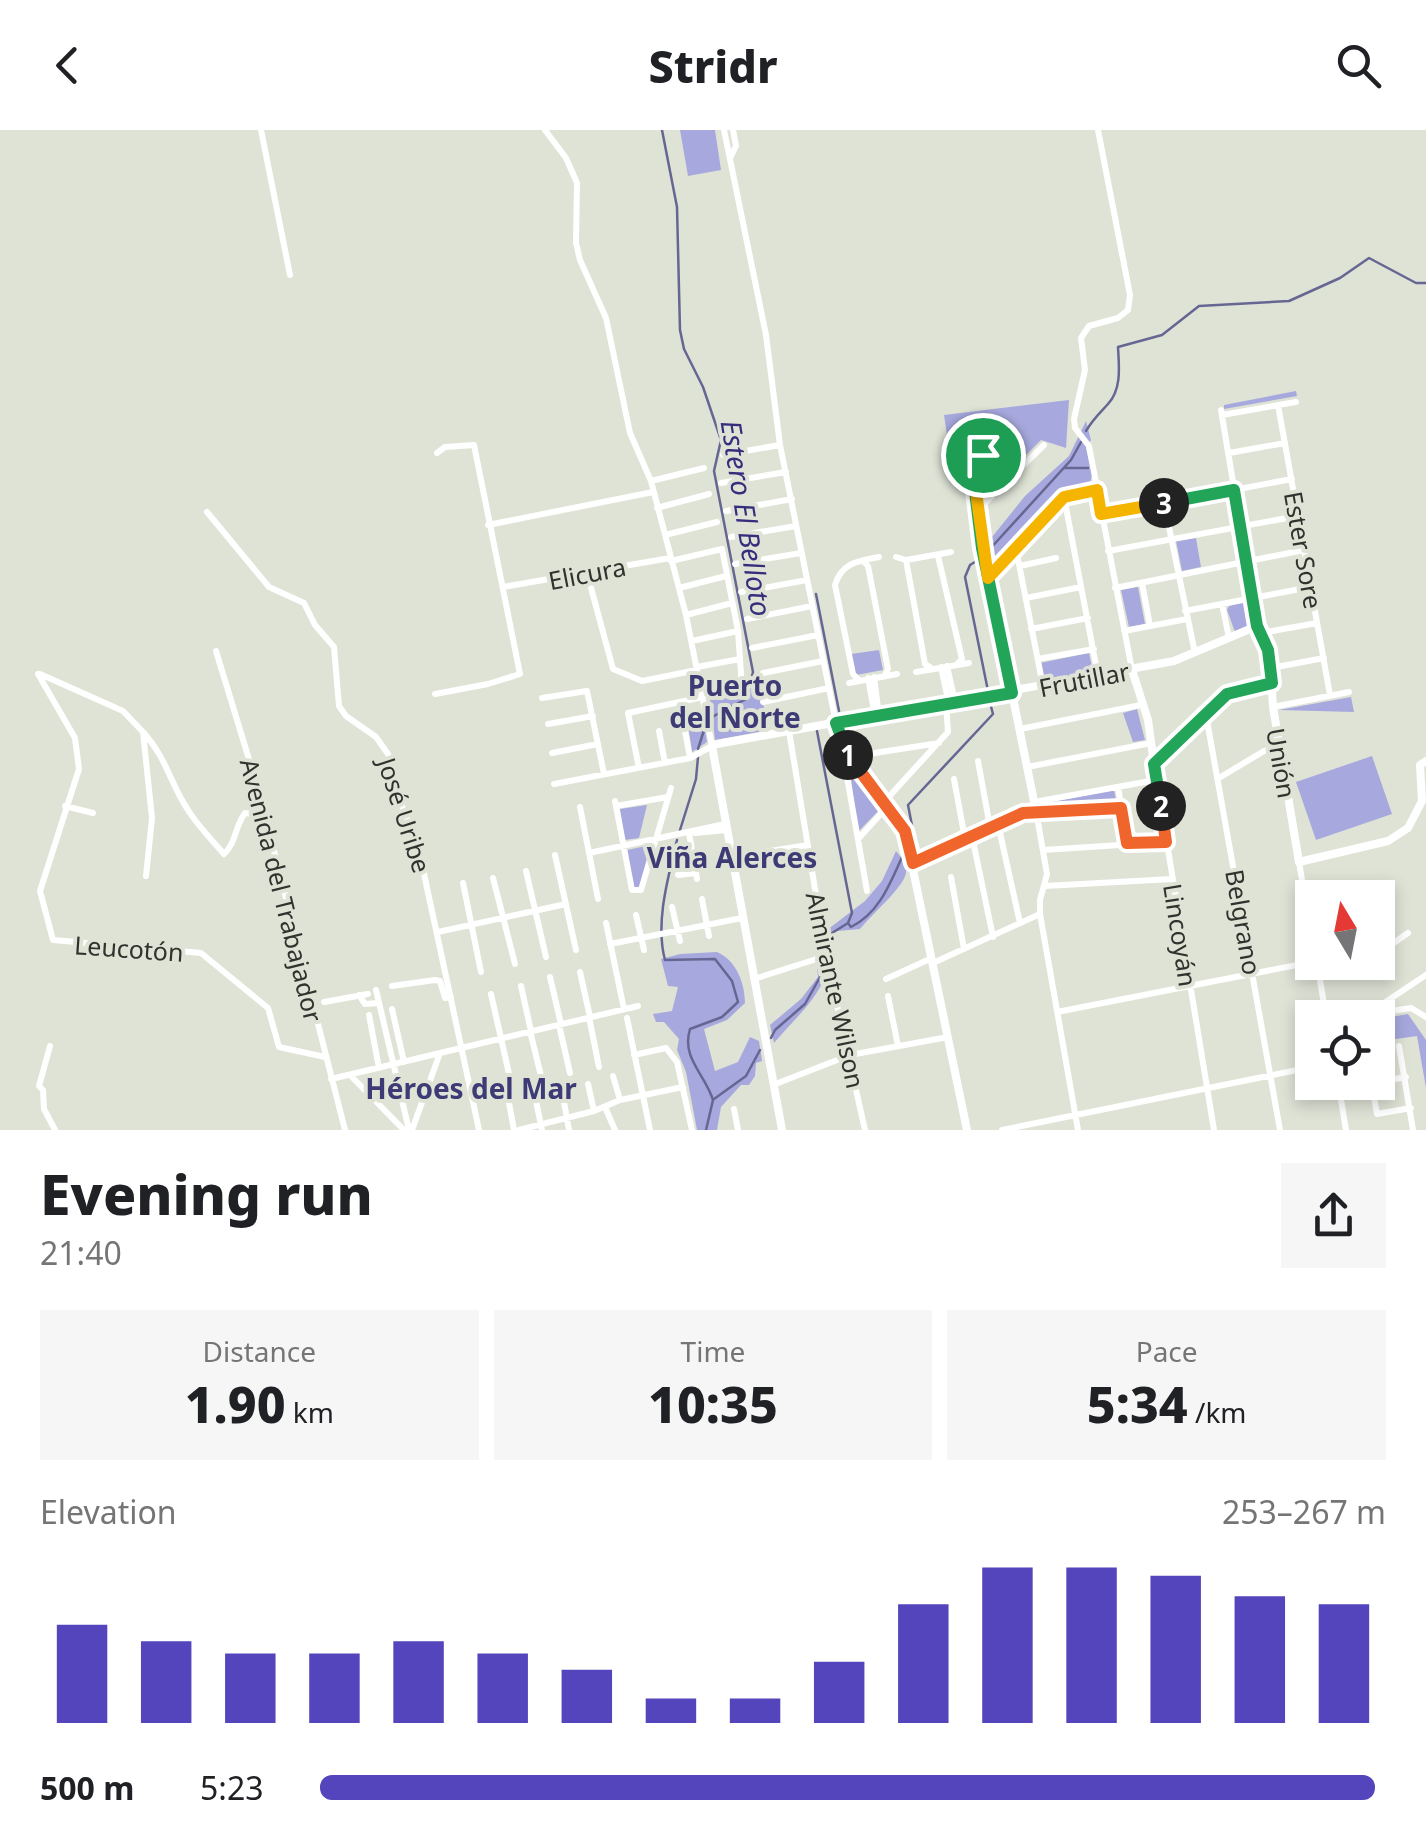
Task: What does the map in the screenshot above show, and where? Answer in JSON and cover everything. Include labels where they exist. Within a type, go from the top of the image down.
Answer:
[{"type":"street","points":[[261,130],[290,275]]},
{"type":"street","points":[[545,130],[566,158],[577,183],[576,243],[580,260],[606,318],[630,433],[650,477],[686,615],[782,1130]]},
{"type":"street","points":[[724,130],[766,335],[780,445],[836,723],[848,757],[905,831],[967,1130]]},
{"type":"street","points":[[729,159],[736,146],[733,130]]},
{"type":"street","name":"Lincoyán","points":[[1098,130],[1130,295],[1128,310],[1118,318],[1088,326],[1081,338],[1085,370],[1075,428],[1089,446],[1132,670],[1151,743],[1214,1130]]},
{"type":"street","points":[[1278,405],[1296,402]]},
{"type":"street","name":"Unión","points":[[1278,405],[1222,412],[1252,597],[1271,668],[1273,707],[1303,880]]},
{"type":"street","name":"Ester Sore","points":[[1278,405],[1330,696]]},
{"type":"street","points":[[1228,453],[1285,443]]},
{"type":"street","points":[[436,694],[520,674],[474,445],[446,447],[437,453]]},
{"type":"street","points":[[724,455],[780,445]]},
{"type":"street","points":[[978,510],[1044,446]]},
{"type":"street","points":[[972,467],[984,457],[982,454],[971,456],[972,467],[978,510],[1047,874],[1040,914],[1078,1130]]},
{"type":"street","points":[[650,477],[704,468]]},
{"type":"street","points":[[721,484],[786,472]]},
{"type":"street","points":[[1101,514],[1292,479]]},
{"type":"street","points":[[988,578],[1064,497],[1097,490]]},
{"type":"street","points":[[488,525],[653,492]]},
{"type":"street","points":[[657,508],[709,494]]},
{"type":"street","points":[[1064,497],[1098,676]]},
{"type":"street","points":[[726,511],[792,499]]},
{"type":"street","points":[[1164,503],[1195,654]]},
{"type":"street","name":"José Uribe","points":[[207,512],[269,587],[304,603],[315,625],[332,642],[339,706],[346,716],[376,737],[388,754],[400,801],[418,846],[477,1119],[476,1130]]},
{"type":"street","points":[[1108,551],[1298,516]]},
{"type":"street","points":[[664,535],[717,522]]},
{"type":"street","points":[[731,537],[796,526]]},
{"type":"street","points":[[1016,548],[1042,686]]},
{"type":"street","name":"Elicura","points":[[502,587],[722,549],[726,576]]},
{"type":"street","points":[[1116,588],[1304,550]]},
{"type":"street","points":[[896,557],[906,560],[951,552]]},
{"type":"street","points":[[735,564],[801,553]]},
{"type":"street","points":[[938,556],[962,659],[958,663]]},
{"type":"street","points":[[858,679],[853,674],[836,580],[853,561],[880,557]]},
{"type":"street","points":[[1020,566],[1056,558]]},
{"type":"street","points":[[906,560],[925,664],[930,668]]},
{"type":"street","points":[[863,562],[868,566],[886,675]]},
{"type":"street","points":[[587,573],[614,670],[642,681],[740,659]]},
{"type":"street","points":[[639,768],[628,713],[742,688],[738,632],[726,576],[679,588]]},
{"type":"street","points":[[741,592],[807,580]]},
{"type":"street","points":[[1142,583],[1150,627]]},
{"type":"street","points":[[1124,631],[1150,627],[1222,604],[1311,587]]},
{"type":"street","points":[[1026,598],[1081,588]]},
{"type":"street","points":[[686,615],[732,603]]},
{"type":"street","points":[[1222,604],[1230,638]]},
{"type":"street","points":[[747,619],[812,606]]},
{"type":"street","points":[[1032,629],[1088,618]]},
{"type":"street","points":[[1259,630],[1318,623]]},
{"type":"street","name":"Frutillar","points":[[554,784],[665,763],[712,746],[1132,670],[1195,654],[1259,630]]},
{"type":"street","points":[[692,641],[738,632]]},
{"type":"street","points":[[752,648],[818,635]]},
{"type":"street","points":[[1038,660],[1094,650]]},
{"type":"street","name":"Avenida del Trabajador","points":[[216,651],[234,702],[345,1130]]},
{"type":"street","points":[[1271,668],[1324,658]]},
{"type":"street","points":[[763,673],[823,661]]},
{"type":"street","points":[[916,672],[969,663]]},
{"type":"street","points":[[857,840],[950,727],[944,666]]},
{"type":"street","points":[[92,812],[65,806],[79,769],[75,738],[38,674],[123,711],[162,753],[174,787],[189,812],[224,854],[232,847],[246,813],[264,815]]},
{"type":"street","points":[[849,683],[898,674]]},
{"type":"street","points":[[870,678],[877,716]]},
{"type":"street","points":[[1154,764],[1232,690],[1272,683]]},
{"type":"street","points":[[763,702],[828,688]]},
{"type":"street","points":[[542,698],[587,690],[604,774]]},
{"type":"street","points":[[1273,707],[1349,692]]},
{"type":"street","points":[[1020,729],[1141,705]]},
{"type":"street","name":"Belgrano","points":[[1206,715],[1280,1130]]},
{"type":"street","points":[[548,724],[594,716]]},
{"type":"street","points":[[684,725],[695,755]]},
{"type":"street","points":[[659,731],[665,763]]},
{"type":"street","name":"Almirante Wilson","points":[[789,731],[826,956],[865,1130]]},
{"type":"street","points":[[143,732],[152,818],[146,876]]},
{"type":"street","points":[[848,757],[939,743]]},
{"type":"street","points":[[1027,766],[1151,743]]},
{"type":"street","points":[[552,753],[598,744]]},
{"type":"street","points":[[1218,779],[1264,752],[1280,748]]},
{"type":"street","points":[[848,757],[867,891]]},
{"type":"street","points":[[1300,862],[1388,841],[1408,828],[1422,801],[1419,772],[1426,760]]},
{"type":"street","points":[[978,761],[1020,923]]},
{"type":"street","points":[[954,779],[993,937]]},
{"type":"street","points":[[913,863],[1036,808],[1156,780]]},
{"type":"street","points":[[1118,787],[1127,843]]},
{"type":"street","points":[[669,793],[641,890],[633,892],[623,846],[615,803],[669,793]]},
{"type":"street","name":"Leucotón","points":[[65,806],[40,891],[53,940],[201,954],[268,1008],[279,1047],[324,1057]]},
{"type":"street","points":[[580,807],[598,899]]},
{"type":"street","points":[[1036,808],[1121,808]]},
{"type":"street","points":[[589,853],[726,827]]},
{"type":"street","points":[[678,876],[696,876],[689,833]]},
{"type":"street","points":[[1043,850],[1166,842]]},
{"type":"street","points":[[730,858],[808,845]]},
{"type":"street","points":[[555,855],[576,950]]},
{"type":"street","points":[[526,871],[546,957]]},
{"type":"street","points":[[951,877],[964,950]]},
{"type":"street","points":[[493,878],[515,964]]},
{"type":"street","points":[[1045,886],[1172,880]]},
{"type":"street","points":[[463,883],[481,972]]},
{"type":"street","points":[[702,899],[709,936]]},
{"type":"street","points":[[438,932],[566,904]]},
{"type":"street","points":[[672,908],[680,940]]},
{"type":"street","points":[[886,979],[964,950],[1040,914]]},
{"type":"street","points":[[636,915],[644,950]]},
{"type":"street","points":[[610,944],[742,918]]},
{"type":"street","points":[[606,923],[650,1130]]},
{"type":"street","points":[[1395,942],[1408,933]]},
{"type":"street","points":[[753,980],[826,956]]},
{"type":"street","points":[[1057,1012],[1295,966]]},
{"type":"street","points":[[580,972],[600,1067]]},
{"type":"street","points":[[1387,1000],[1426,975]]},
{"type":"street","points":[[550,977],[570,1073]]},
{"type":"street","points":[[392,986],[436,980],[440,981],[445,998],[450,997]]},
{"type":"street","points":[[522,986],[542,1080]]},
{"type":"street","points":[[324,1002],[368,993]]},
{"type":"street","points":[[368,993],[365,1004],[379,1006]]},
{"type":"street","points":[[368,993],[379,1006],[408,1130]]},
{"type":"street","points":[[490,994],[512,1087]]},
{"type":"street","points":[[888,996],[898,1046]]},
{"type":"street","points":[[331,1079],[590,1017],[625,1014],[638,1006]]},
{"type":"street","points":[[1395,1010],[1411,1008],[1426,1017]]},
{"type":"street","points":[[392,1009],[404,1062]]},
{"type":"street","points":[[368,1015],[379,1068]]},
{"type":"street","points":[[773,1085],[850,1055],[948,1037]]},
{"type":"street","points":[[50,1046],[39,1086],[43,1090],[44,1110],[55,1130]]},
{"type":"street","points":[[1400,1046],[1412,1127]]},
{"type":"street","points":[[634,1055],[666,1048],[678,1062],[692,1130]]},
{"type":"street","points":[[408,1130],[440,1053]]},
{"type":"street","points":[[1002,1130],[1295,1070]]},
{"type":"street","points":[[350,1075],[408,1130]]},
{"type":"street","points":[[614,1076],[620,1100]]},
{"type":"street","points":[[1395,1079],[1406,1077]]},
{"type":"street","points":[[588,1084],[594,1111]]},
{"type":"street","points":[[509,1103],[516,1130],[541,1127],[620,1100],[683,1087]]},
{"type":"street","points":[[562,1091],[569,1130]]},
{"type":"street","points":[[535,1096],[541,1127]]},
{"type":"street","points":[[1341,1100],[1346,1130]]},
{"type":"street","points":[[1376,1100],[1377,1114],[1411,1108]]},
{"type":"street","points":[[605,1108],[615,1130]]},
{"type":"street","points":[[734,1110],[738,1130]]},
{"type":"shaded area","points":[[680,130],[715,130],[721,170],[688,176]]},
{"type":"shaded area","points":[[1296,391],[1297,396],[1224,409],[1224,405]]},
{"type":"shaded area","points":[[1069,400],[1066,448],[1041,440],[1026,455],[1017,446],[1000,464],[985,450],[950,456],[944,415]]},
{"type":"shaded area","points":[[1086,421],[1091,440],[1086,448],[1092,474],[1090,485],[1060,492],[990,565],[988,542],[1025,496],[1069,456]]},
{"type":"shaded area","points":[[1196,538],[1201,567],[1182,571],[1176,541]]},
{"type":"shaded area","points":[[1138,587],[1145,624],[1129,627],[1121,590]]},
{"type":"shaded area","points":[[1244,602],[1250,606],[1253,620],[1250,626],[1235,632],[1227,610]]},
{"type":"shaded area","points":[[879,650],[883,670],[856,675],[851,654]]},
{"type":"shaded area","points":[[1089,653],[1093,671],[1044,681],[1040,663]]},
{"type":"shaded area","points":[[757,677],[769,730],[715,740],[710,699],[745,690],[744,679]]},
{"type":"shaded area","points":[[1351,697],[1354,712],[1279,710]]},
{"type":"shaded area","points":[[1137,709],[1145,740],[1133,742],[1123,713]]},
{"type":"shaded area","points":[[704,722],[707,742],[692,752],[688,725]]},
{"type":"shaded area","points":[[1372,756],[1392,814],[1316,840],[1296,782]]},
{"type":"shaded area","points":[[859,777],[881,808],[858,832],[851,778]]},
{"type":"shaded area","points":[[1114,790],[1117,805],[1044,809],[1041,804]]},
{"type":"shaded area","points":[[647,805],[639,838],[625,840],[620,809]]},
{"type":"shaded area","points":[[651,845],[639,888],[634,888],[627,850]]},
{"type":"shaded area","points":[[896,851],[906,873],[893,893],[860,929],[827,932],[865,901],[882,881]]},
{"type":"shaded area","points":[[717,952],[738,973],[745,1003],[727,1020],[704,1029],[715,1071],[738,1062],[750,1037],[759,1041],[762,1061],[756,1063],[749,1085],[741,1085],[721,1107],[717,1130],[697,1130],[686,1072],[677,1050],[679,1039],[664,1022],[656,1022],[653,1014],[672,1011],[678,987],[668,986],[661,959]]},
{"type":"shaded area","points":[[823,965],[826,975],[815,995],[774,1043],[770,1025],[801,999],[818,977],[817,968]]},
{"type":"shaded area","points":[[1408,1014],[1426,1040],[1426,1088],[1417,1036],[1395,1039],[1395,1016]]},
{"type":"waterway","name":"Estero El Belloto","points":[[662,130],[677,207],[680,330],[721,440],[714,471],[753,672],[746,699],[712,717]]},
{"type":"waterway","points":[[1086,431],[1116,391],[1118,347],[1162,335],[1199,306],[1289,301],[1340,278],[1369,258],[1416,283],[1426,283]]},
{"type":"waterway","points":[[989,550],[1071,460],[1081,442]]},
{"type":"waterway","points":[[1065,468],[1088,468]]},
{"type":"waterway","points":[[978,560],[970,565],[965,577],[988,691]]},
{"type":"waterway","points":[[816,594],[839,711]]},
{"type":"waterway","points":[[915,841],[908,805],[993,714],[989,699]]},
{"type":"waterway","name":"Estero El Belloto","points":[[698,749],[705,727]]},
{"type":"waterway","points":[[817,731],[852,913],[848,923]]},
{"type":"waterway","name":"Estero El Belloto","points":[[680,830],[696,779],[698,757]]},
{"type":"waterway","name":"Estero El Belloto","points":[[677,840],[662,916],[665,960],[715,959],[732,981],[738,1002],[722,1017],[690,1029],[691,1057],[713,1100],[706,1130]]},
{"type":"waterway","points":[[832,959],[832,933],[848,923],[851,927],[869,914],[883,897],[902,857]]},
{"type":"waterway","points":[[771,1038],[805,1004],[824,970]]},
{"type":"waterway","points":[[714,1099],[746,1076],[760,1050]]},
{"type":"district","name":"Puerto del Norte","points":[[735,701]]},
{"type":"district","name":"Viña Alerces","points":[[732,857]]},
{"type":"district","name":"Héroes del Mar","points":[[471,1088]]},
{"type":"route","points":[[983,455],[971,456],[972,467],[982,540],[982,548],[988,578],[1064,497],[1097,490],[1101,514],[1234,490],[1257,626],[1268,650],[1272,683],[1232,690],[1154,764],[1166,842],[1127,843],[1121,808],[1036,811],[1016,815],[913,863],[905,831],[848,757],[836,723],[1012,693],[1008,683],[982,548],[972,467],[983,455]]}]
